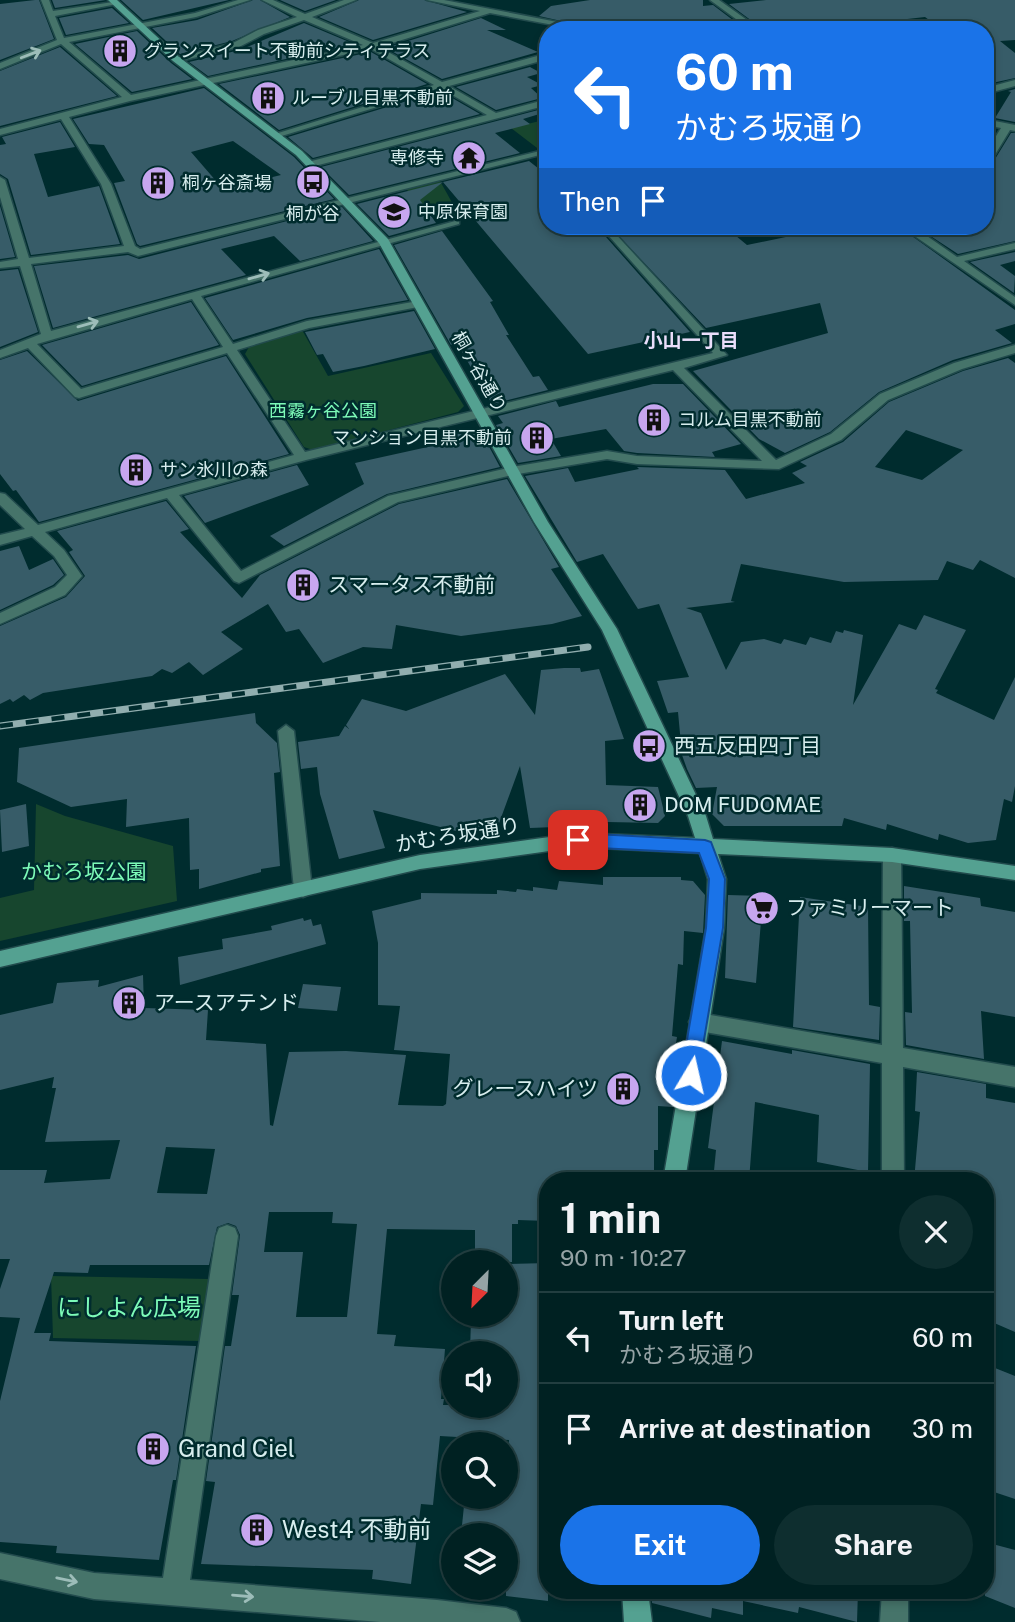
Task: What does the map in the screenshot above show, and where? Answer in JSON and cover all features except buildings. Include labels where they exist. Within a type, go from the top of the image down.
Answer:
[{"type":"street","points":[[45,0],[62,41],[129,98]]},
{"type":"street","points":[[0,66],[62,41],[196,15],[246,0]]},
{"type":"street","points":[[266,0],[372,46],[493,116]]},
{"type":"street","points":[[176,59],[236,45],[304,16],[352,0]]},
{"type":"street","points":[[431,0],[540,21]]},
{"type":"street","points":[[714,0],[744,21]]},
{"type":"street","points":[[50,14],[113,2]]},
{"type":"street","name":"桐ヶ谷通り","points":[[113,2],[176,59],[311,164],[384,241],[512,471],[609,629],[696,816],[717,879],[715,928],[675,1172]]},
{"type":"street","points":[[0,132],[129,98],[372,46],[486,12]]},
{"type":"street","points":[[278,136],[442,85],[539,58]]},
{"type":"street","points":[[994,89],[1015,83]]},
{"type":"street","points":[[311,164],[539,104]]},
{"type":"street","points":[[63,115],[106,184],[130,248],[138,253],[537,153]]},
{"type":"street","points":[[994,151],[1011,127]]},
{"type":"street","points":[[0,180],[47,336]]},
{"type":"street","points":[[0,354],[47,336],[455,222]]},
{"type":"street","points":[[0,540],[302,457],[721,355],[614,235]]},
{"type":"street","points":[[919,235],[1015,302]]},
{"type":"street","points":[[956,260],[1015,246]]},
{"type":"street","points":[[0,265],[130,248]]},
{"type":"street","points":[[194,294],[302,457]]},
{"type":"street","points":[[30,343],[79,394],[307,325],[418,304]]},
{"type":"street","points":[[170,493],[239,579],[393,499],[512,471],[607,455],[636,460],[774,467],[836,437],[884,397],[958,366],[1015,349]]},
{"type":"street","points":[[675,366],[774,467]]},
{"type":"street","points":[[0,497],[59,553],[75,576],[60,591],[0,619]]},
{"type":"street","points":[[286,731],[303,889]]},
{"type":"street","name":"かむろ坂通り","points":[[0,960],[420,862],[578,840],[892,855],[1015,873]]},
{"type":"street","points":[[892,855],[890,1054],[893,1172]]},
{"type":"street","points":[[699,1022],[1015,1077]]},
{"type":"street","points":[[175,1590],[227,1236]]},
{"type":"street","points":[[0,1566],[94,1586],[175,1590],[506,1622]]},
{"type":"street","points":[[636,1599],[638,1622]]},
{"type":"street","points":[[894,1622],[895,1599]]},
{"type":"green space","points":[[539,121],[539,149],[511,128]]},
{"type":"green space","points":[[440,181],[459,215],[439,220],[406,189]]},
{"type":"green space","name":"西霧ヶ谷公園","points":[[302,330],[328,376],[431,353],[464,406],[458,412],[313,450],[304,447],[245,354],[249,347]]},
{"type":"green space","name":"かむろ坂公園","points":[[36,804],[65,816],[173,846],[177,901],[0,941],[0,898],[34,890]]},
{"type":"green space","name":"にしよん広場","points":[[51,1276],[209,1279],[200,1341],[53,1338]]},
{"type":"railway","points":[[0,726],[588,647]]},
{"type":"place","name":"グランスイート不動前シティテラス","points":[[120,51]]},
{"type":"place","name":"ルーブル目黒不動前","points":[[268,98]]},
{"type":"place","name":"専修寺","points":[[469,158]]},
{"type":"place","name":"桐が谷","points":[[313,182]]},
{"type":"place","name":"桐ヶ谷斎場","points":[[158,183]]},
{"type":"place","name":"中原保育園","points":[[394,212]]},
{"type":"place","name":"コルム目黒不動前","points":[[654,420]]},
{"type":"place","name":"マンション目黒不動前","points":[[537,438]]},
{"type":"place","name":"サン氷川の森","points":[[136,470]]},
{"type":"place","name":"スマータス不動前","points":[[303,585]]},
{"type":"place","name":"西五反田四丁目","points":[[649,746]]},
{"type":"place","name":"DOM FUDOMAE","points":[[640,805]]},
{"type":"place","name":"ファミリーマート","points":[[762,908]]},
{"type":"place","name":"アースアテンド","points":[[129,1003]]},
{"type":"place","name":"グレースハイツ","points":[[623,1089]]},
{"type":"place","name":"Grand Ciel","points":[[153,1449]]},
{"type":"place","name":"West4 不動前","points":[[257,1530]]},
{"type":"district","name":"小山一丁目","points":[[691,340]]},
{"type":"route","points":[[578,840],[705,846],[717,879],[715,928],[691,1075]]}]
